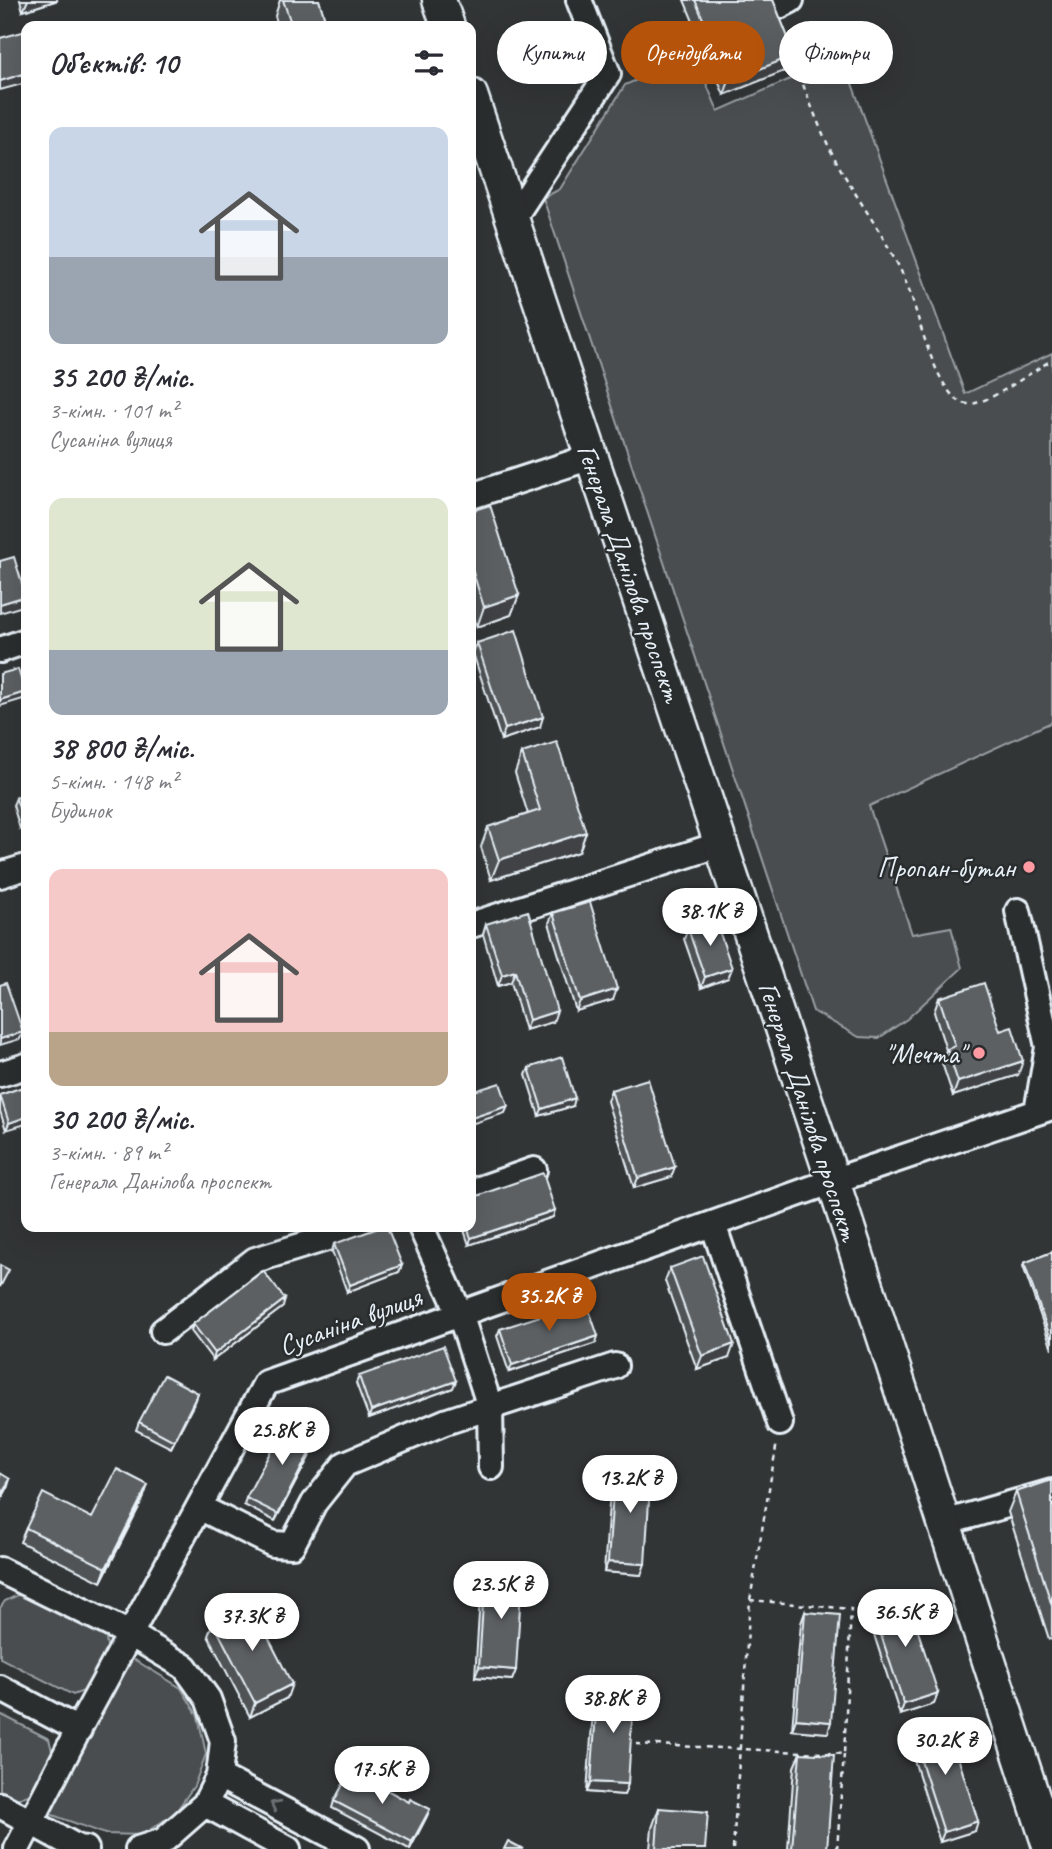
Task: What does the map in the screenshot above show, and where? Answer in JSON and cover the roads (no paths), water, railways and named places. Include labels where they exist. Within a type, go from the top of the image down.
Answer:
[{"type":"main road","points":[[439,0],[446,21]]},
{"type":"main road","name":"Генерала Данілова проспект","points":[[476,110],[833,1181],[1050,1849]]},
{"type":"street","points":[[512,219],[608,74],[579,0]]},
{"type":"street","points":[[769,0],[779,5],[791,0]]},
{"type":"street","points":[[476,487],[591,457]]},
{"type":"street","points":[[0,650],[21,643]]},
{"type":"street","points":[[476,923],[721,844]]},
{"type":"street","points":[[0,875],[21,869]]},
{"type":"street","points":[[1018,911],[1048,1047],[1045,1109]]},
{"type":"street","points":[[0,1074],[21,1068]]},
{"type":"street","name":"Сусаніна вулиця","points":[[17,1849],[266,1383],[713,1223],[1045,1109]]},
{"type":"street","points":[[476,1190],[534,1171]]},
{"type":"street","points":[[713,1223],[780,1423]]},
{"type":"street","points":[[163,1331],[256,1260],[347,1232]]},
{"type":"street","points":[[423,1232],[460,1314],[490,1407],[491,1466]]},
{"type":"street","points":[[199,1507],[273,1544],[292,1545],[314,1503],[345,1464],[445,1422],[615,1366]]},
{"type":"street","points":[[944,1523],[1052,1492]]},
{"type":"street","points":[[0,1570],[130,1634],[185,1667],[208,1699],[223,1741],[219,1776],[205,1804],[163,1841],[138,1849]]},
{"type":"street","points":[[0,1688],[79,1730]]},
{"type":"street","points":[[219,1776],[357,1849]]},
{"type":"street","points":[[205,1804],[288,1849]]},
{"type":"street","points":[[0,1805],[78,1848],[86,1849]]},
{"type":"place","name":"Пропан-бутан","points":[[1029,867]]},
{"type":"place","name":"\"Мечта\"","points":[[979,1053]]}]
